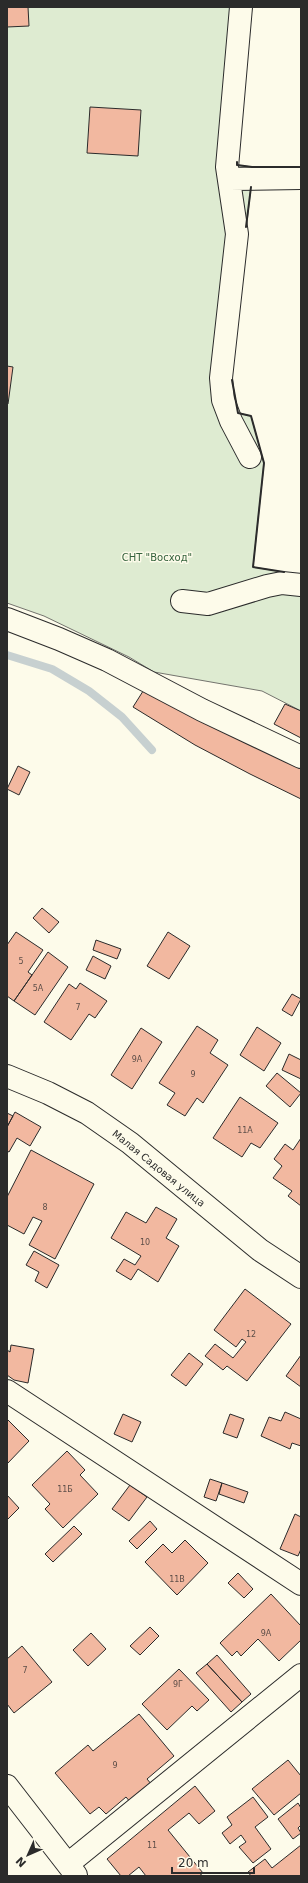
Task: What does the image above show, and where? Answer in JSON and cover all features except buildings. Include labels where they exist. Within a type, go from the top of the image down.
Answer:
[{"type":"street","points":[[241,7],[226,167],[237,234],[221,378],[223,400],[231,421],[250,457]]},
{"type":"street","points":[[229,179],[301,178]]},
{"type":"street","points":[[182,601],[208,604],[267,586],[282,583],[301,585]]},
{"type":"street","points":[[7,619],[60,639],[107,660],[202,710],[301,757]]},
{"type":"street","name":"Малая Садовая улица","points":[[7,1076],[48,1093],[87,1113],[130,1143],[260,1250],[301,1277]]},
{"type":"street","points":[[7,1391],[301,1584]]},
{"type":"street","points":[[7,1786],[72,1870],[301,1675]]},
{"type":"green space","name":"СНТ \"Восход\"","points":[[7,7],[252,7],[237,165],[252,167],[251,187],[230,369],[238,413],[251,416],[264,463],[253,567],[301,575],[301,711],[262,691],[154,672],[129,657],[44,616],[7,603]]},
{"type":"waterway","points":[[7,655],[52,669],[89,691],[122,717],[152,750]]},
{"type":"wall","points":[[237,162],[237,165],[252,167],[301,167]]},
{"type":"wall","points":[[246,227],[251,187]]},
{"type":"wall","points":[[232,380],[238,413],[251,416],[264,463],[253,567],[284,572]]}]
